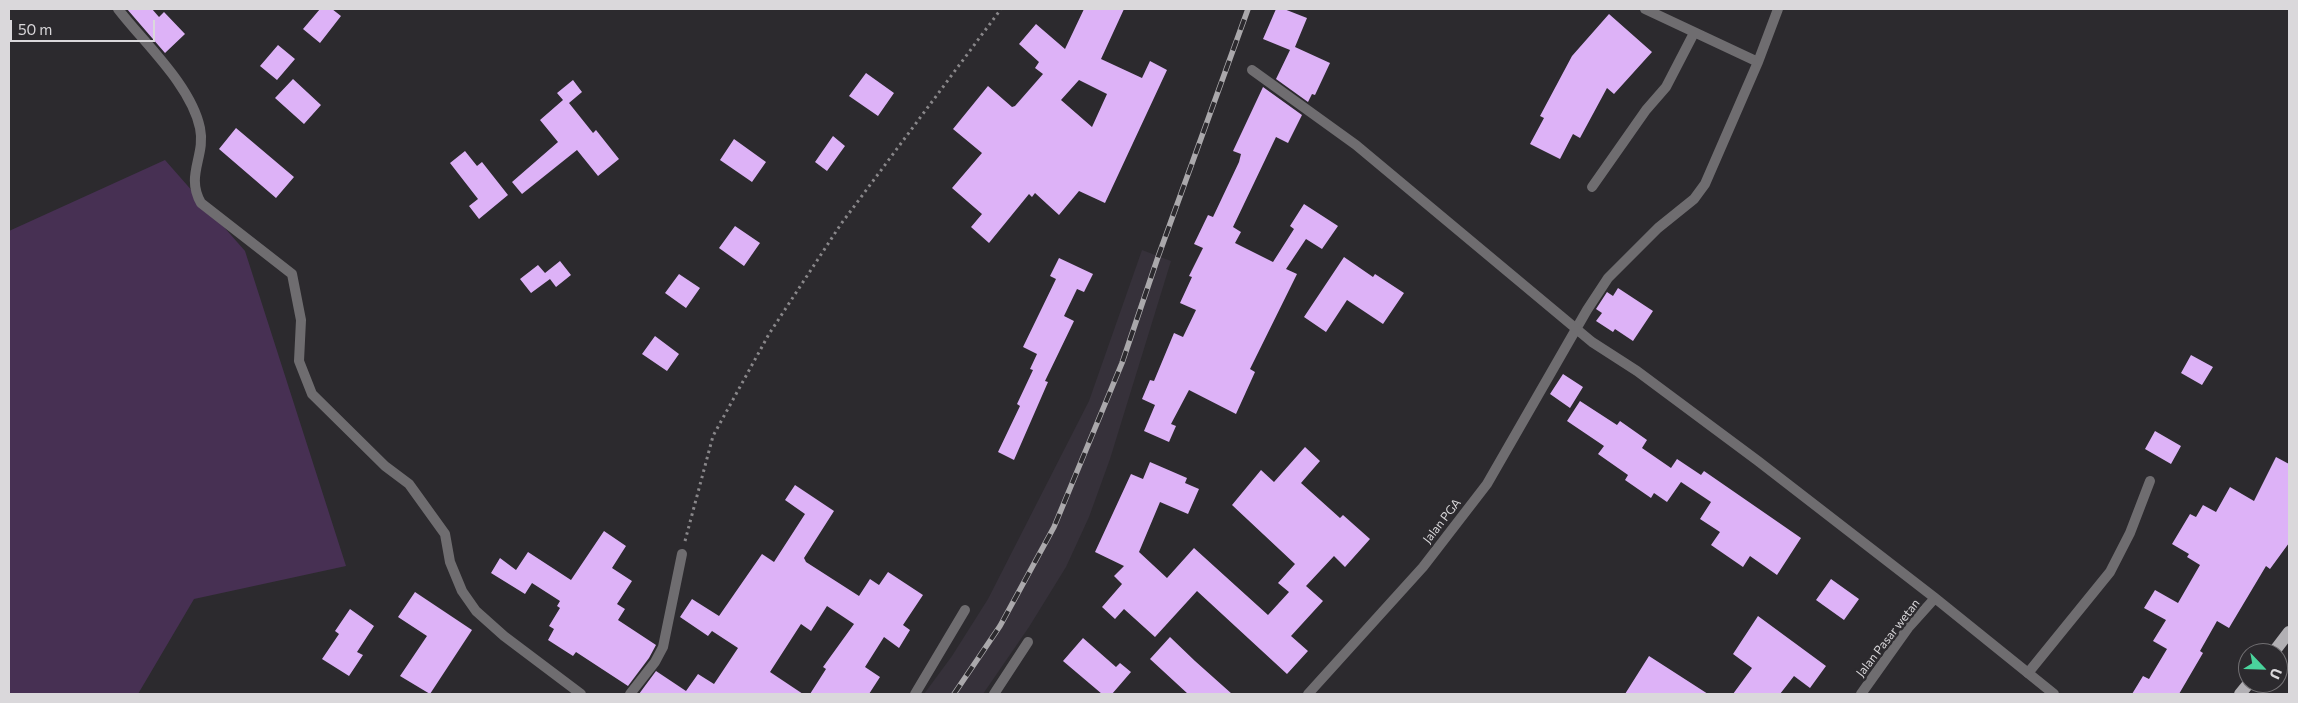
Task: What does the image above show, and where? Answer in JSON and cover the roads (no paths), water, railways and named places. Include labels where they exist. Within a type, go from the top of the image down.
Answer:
[{"type":"main road","points":[[2281,643],[2289,632]]},
{"type":"street","points":[[118,9],[175,78],[193,107],[201,138],[194,187],[201,203],[292,274],[301,320],[299,361],[312,394],[385,466],[409,484],[445,534],[450,562],[462,592],[476,611],[504,636],[581,694]]},
{"type":"street","points":[[1645,9],[1758,62]]},
{"type":"street","name":"Jalan PGA","points":[[1308,694],[1423,567],[1487,484],[1608,278],[1658,228],[1694,199],[1705,184],[1758,62],[1778,9]]},
{"type":"street","points":[[1592,187],[1646,110],[1666,87],[1694,33]]},
{"type":"street","points":[[1252,70],[1356,145],[1576,330],[1608,354],[1637,371],[1698,416],[1935,598],[2054,694]]},
{"type":"street","points":[[2028,673],[2110,572],[2130,533],[2150,482]]},
{"type":"street","points":[[630,694],[655,662],[663,647],[682,554]]},
{"type":"street","name":"Jalan Pasar wetan","points":[[1861,694],[1908,628],[1935,598]]},
{"type":"street","points":[[915,694],[965,610]]},
{"type":"street","points":[[994,694],[1028,642]]},
{"type":"railway","points":[[954,694],[1000,626],[1054,527],[1122,363],[1158,257],[1248,9]]}]
